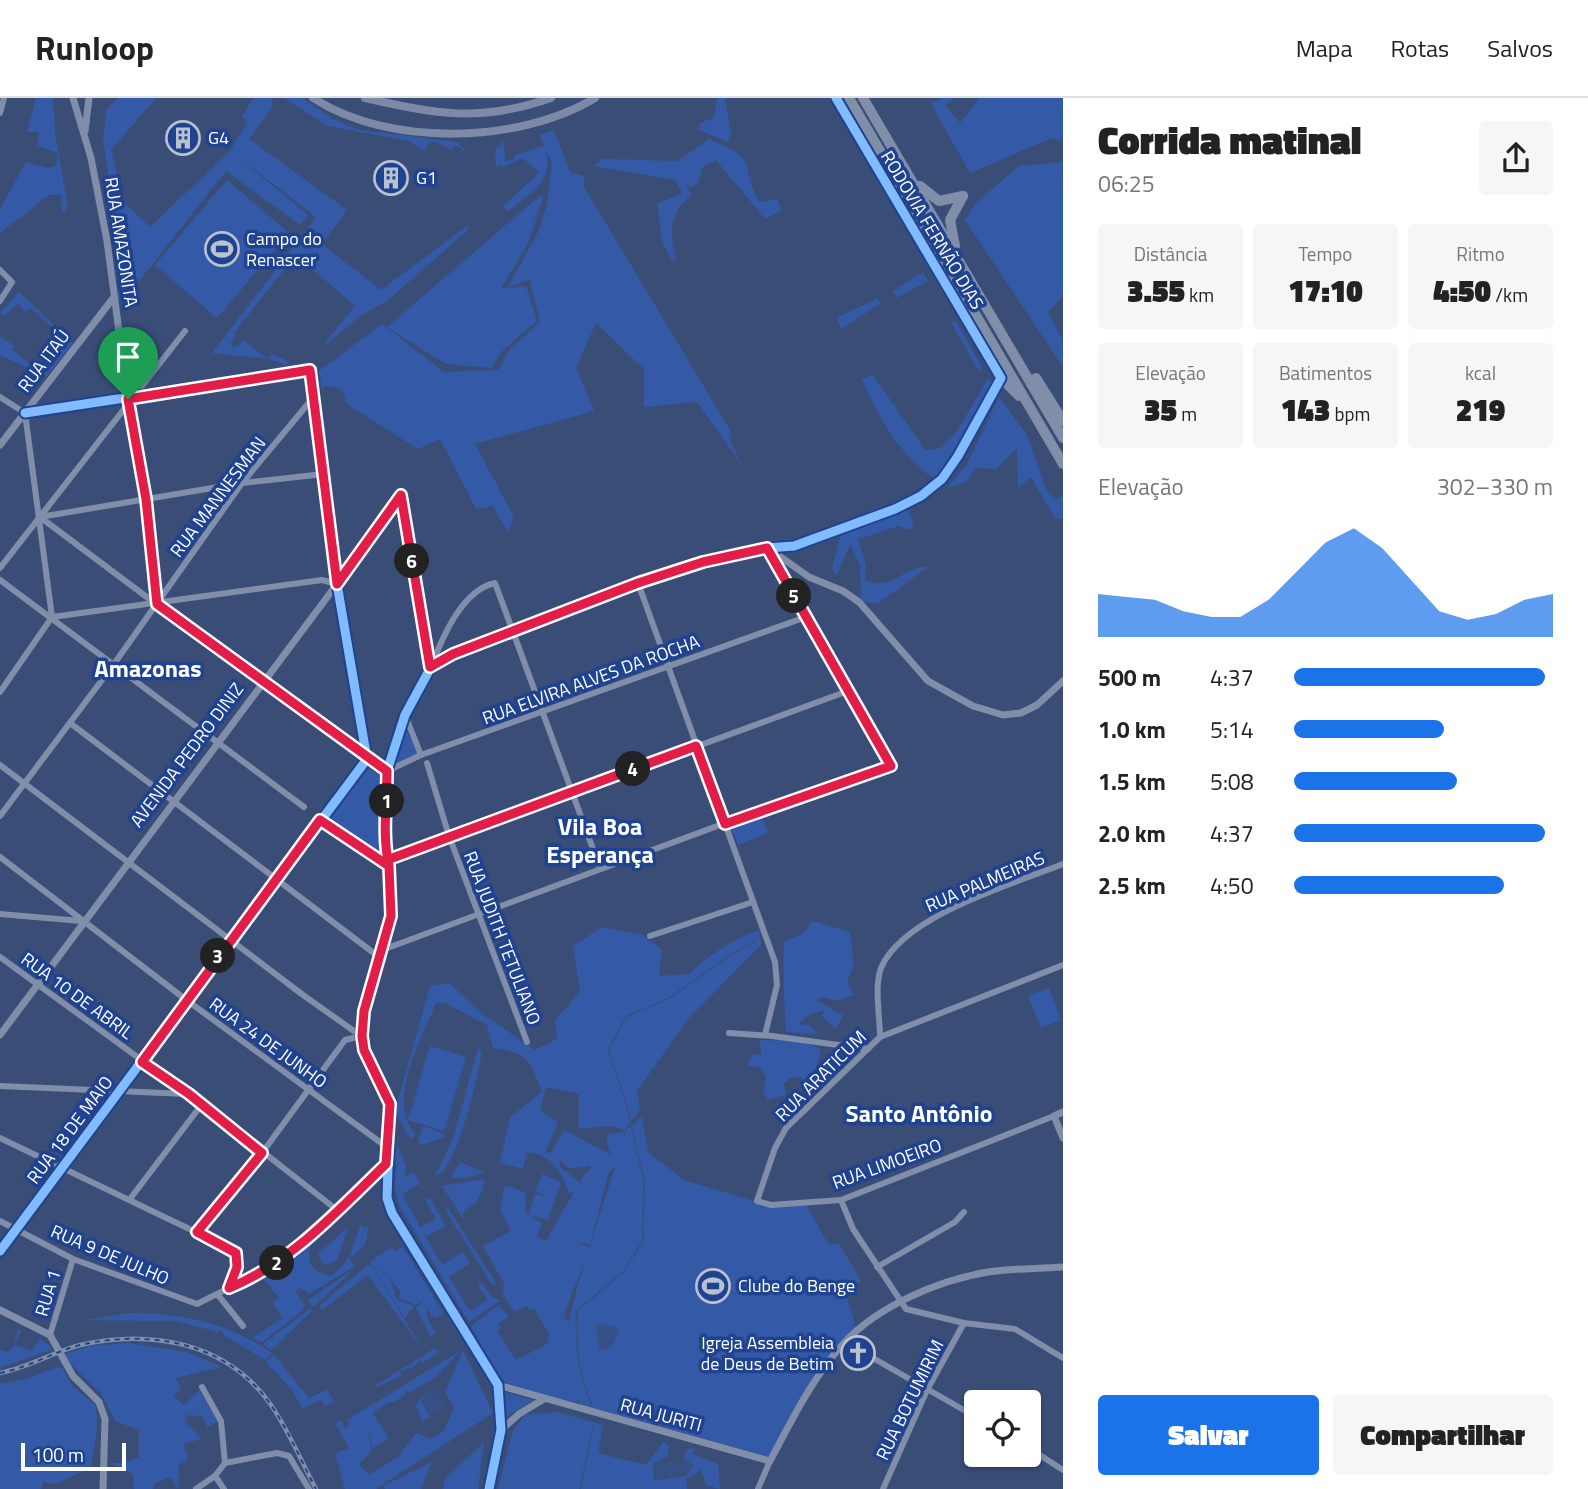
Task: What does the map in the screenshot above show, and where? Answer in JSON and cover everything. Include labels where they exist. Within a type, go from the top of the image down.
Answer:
[{"type":"highway","name":"RODOVIA FERNÃO DIAS","points":[[849,98],[1063,464]]},
{"type":"highway","name":"RODOVIA FERNÃO DIAS","points":[[863,98],[1063,438]]},
{"type":"highway","points":[[911,179],[939,201],[963,196],[950,220],[958,259]]},
{"type":"highway","points":[[1009,347],[1036,379],[1063,421]]},
{"type":"highway","points":[[1001,378],[1031,408]]},
{"type":"main road","points":[[313,98],[353,119],[426,131],[467,134],[523,128],[578,108],[594,98]]},
{"type":"main road","points":[[365,98],[441,113],[477,116],[500,113],[551,98]]},
{"type":"street","points":[[0,113],[4,98]]},
{"type":"street","name":"RUA AMAZONITA","points":[[73,98],[85,135],[107,241],[128,399],[146,499],[157,604]]},
{"type":"street","name":"RUA AMAZONITA","points":[[85,135],[89,98]]},
{"type":"street","name":"RODOVIA FERNÃO DIAS","points":[[836,98],[1001,378]]},
{"type":"street","points":[[0,270],[12,282],[0,301]]},
{"type":"street","name":"RUA ITAÚ","points":[[0,445],[114,297]]},
{"type":"street","points":[[0,568],[128,399],[185,331]]},
{"type":"street","points":[[0,397],[25,413],[310,370],[337,584],[367,758]]},
{"type":"street","points":[[430,667],[440,659],[638,583],[703,562],[767,548],[794,546],[895,509],[932,488],[958,456],[1001,378]]},
{"type":"street","name":"RUA MANNESMAN","points":[[0,816],[114,664],[242,484],[312,399]]},
{"type":"street","points":[[0,692],[52,617],[25,413]]},
{"type":"street","points":[[40,517],[242,484],[324,474]]},
{"type":"street","name":"AVENIDA PEDRO DINIZ","points":[[0,1035],[401,495],[430,667]]},
{"type":"street","points":[[40,517],[387,771]]},
{"type":"street","points":[[380,953],[600,869],[891,766],[767,548]]},
{"type":"street","points":[[767,548],[809,577],[843,591],[859,602],[928,681],[973,706],[1003,715],[1021,713],[1037,705],[1063,681]]},
{"type":"street","points":[[0,580],[304,807]]},
{"type":"street","points":[[52,617],[322,580],[337,584]]},
{"type":"street","points":[[489,1489],[501,1430],[498,1385],[399,1228],[387,1198],[390,1104],[364,1050],[362,1036],[364,1011],[391,916],[387,771],[405,715],[461,610],[477,590],[495,583],[600,869]]},
{"type":"street","points":[[638,583],[775,962],[777,985],[765,1035]]},
{"type":"street","name":"RUA ELVIRA ALVES DA ROCHA","points":[[387,771],[421,755],[806,617]]},
{"type":"street","points":[[388,863],[449,836],[848,691]]},
{"type":"street","points":[[405,715],[421,755]]},
{"type":"street","points":[[70,723],[277,880],[380,953]]},
{"type":"street","name":"RUA 18 DE MAIO","points":[[0,1251],[367,758]]},
{"type":"street","name":"RUA JUDITH TETULIANO","points":[[428,763],[449,836],[477,915],[527,1042]]},
{"type":"street","points":[[0,765],[362,1036]]},
{"type":"street","points":[[320,820],[388,863]]},
{"type":"street","name":"RUA 24 DE JUNHO","points":[[0,857],[185,999],[388,1149]]},
{"type":"street","name":"RUA PALMEIRAS","points":[[880,1038],[881,969],[904,936],[938,915],[1063,864]]},
{"type":"street","points":[[650,936],[753,902]]},
{"type":"street","points":[[0,914],[83,921]]},
{"type":"street","name":"RUA 10 DE ABRIL","points":[[0,957],[189,1094],[337,1210]]},
{"type":"street","name":"RUA ARATICUM","points":[[757,1201],[775,1148],[786,1128],[880,1038],[1063,965]]},
{"type":"street","points":[[729,1033],[765,1035],[868,1049]]},
{"type":"street","points":[[197,1232],[262,1153],[345,1040],[362,1036]]},
{"type":"street","points":[[0,1086],[189,1094]]},
{"type":"street","points":[[130,1199],[202,1104]]},
{"type":"street","name":"RUA LIMOEIRO","points":[[757,1201],[771,1205],[841,1200],[1063,1112]]},
{"type":"street","points":[[1054,1116],[1063,1138]]},
{"type":"street","points":[[0,1138],[130,1199],[236,1253],[237,1267],[229,1288]]},
{"type":"street","points":[[243,1326],[215,1297],[275,1265],[386,1164]]},
{"type":"street","points":[[841,1200],[853,1229],[900,1304],[909,1311],[964,1323],[1015,1329],[1063,1358]]},
{"type":"street","points":[[877,1267],[955,1222],[964,1212]]},
{"type":"street","name":"RUA 9 DE JULHO","points":[[0,1221],[73,1259],[197,1304],[215,1297]]},
{"type":"street","name":"RUA 1","points":[[50,1335],[73,1259]]},
{"type":"street","points":[[758,1489],[810,1387],[845,1342],[900,1304],[955,1280],[987,1272],[1063,1267]]},
{"type":"street","points":[[0,1310],[50,1335],[73,1376],[99,1402],[105,1419],[103,1489]]},
{"type":"street","name":"RUA BOTUMIRIM","points":[[883,1489],[927,1390],[964,1323]]},
{"type":"street","points":[[845,1342],[964,1411]]},
{"type":"street","name":"RUA JURITI","points":[[498,1385],[770,1461]]},
{"type":"street","points":[[202,1387],[221,1421],[225,1463]]},
{"type":"street","points":[[501,1430],[519,1414],[544,1399]]},
{"type":"street","points":[[196,1489],[215,1476],[225,1463],[277,1453],[289,1457],[309,1489]]},
{"type":"street","points":[[1041,1456],[1063,1470]]},
{"type":"street","points":[[215,1476],[224,1489]]},
{"type":"shaded area","points":[[36,98],[53,98],[55,133],[68,207],[62,214],[61,195],[49,195],[0,233],[0,209],[26,162],[48,168],[56,166],[58,153],[37,146],[39,132],[27,132]]},
{"type":"shaded area","points":[[118,98],[156,98],[111,150],[124,202],[150,227],[230,151],[247,123],[242,116],[254,98],[273,98],[271,109],[249,139],[347,210],[322,244],[381,290],[468,225],[467,231],[387,301],[363,314],[327,344],[324,344],[355,306],[296,255],[234,333],[236,336],[230,344],[233,347],[240,345],[242,339],[268,359],[212,353],[316,217],[232,152],[308,215],[300,225],[226,171],[129,294],[118,298],[121,271],[103,137],[107,109]]},
{"type":"shaded area","points":[[284,98],[302,98],[333,119],[360,130],[457,142],[470,155],[455,145],[451,150],[437,142],[430,142],[424,151],[409,141],[328,126]]},
{"type":"shaded area","points":[[717,98],[725,98],[731,132],[728,142],[699,130],[700,123],[714,118]]},
{"type":"shaded area","points":[[941,98],[954,98],[945,105],[960,123],[979,98],[1063,98],[1063,142],[1052,138],[970,173],[931,104]]},
{"type":"shaded area","points":[[554,130],[570,172],[584,176],[584,187],[731,432],[729,439],[744,468],[697,402],[644,407],[644,369],[596,323],[576,368],[594,411],[475,444],[514,517],[508,533],[493,506],[476,509],[440,439],[418,449],[347,404],[342,389],[325,386],[322,390],[319,371],[382,324],[444,372],[498,370],[510,349],[540,322],[530,280],[508,287],[538,232],[547,205],[552,162],[546,151],[546,172],[539,186],[509,211],[502,207],[539,173],[523,158],[502,168],[502,165],[496,166],[495,150],[504,141],[505,161],[513,160],[514,155],[544,146],[539,135]]},
{"type":"shaded area","points":[[709,139],[743,157],[759,202],[777,199],[782,210],[765,219],[716,160],[703,166],[698,183],[693,187],[685,185],[692,194],[675,216],[672,240],[676,259],[671,261],[662,240],[657,203],[682,194],[676,180],[593,166],[602,159],[678,161]]},
{"type":"shaded area","points":[[1063,162],[1063,296],[1048,312],[1063,340],[1063,367],[965,220],[976,203],[1019,166]]},
{"type":"shaded area","name":"Campo do Renascer","points":[[227,180],[289,233],[217,318],[155,265]]},
{"type":"shaded area","points":[[541,195],[543,198],[528,244],[501,289],[526,286],[537,321],[502,351],[491,368],[446,364],[387,327]]},
{"type":"shaded area","points":[[923,272],[928,281],[896,298],[893,291]]},
{"type":"shaded area","points":[[19,292],[73,343],[46,377],[0,355],[0,336],[15,346],[12,349],[36,369],[38,367],[42,370],[52,358],[44,351],[59,334],[31,308],[25,312],[18,303],[4,317],[0,313]]},
{"type":"shaded area","points":[[878,298],[880,304],[841,329],[837,318]]},
{"type":"shaded area","points":[[956,321],[982,367],[979,372],[951,322]]},
{"type":"shaded area","points":[[272,354],[289,362],[285,365],[268,359]]},
{"type":"shaded area","points":[[873,375],[925,450],[938,449],[955,434],[988,379],[994,385],[937,481],[912,460],[892,436],[862,379]]},
{"type":"shaded area","points":[[999,397],[1027,435],[1047,491],[1057,500],[1063,495],[1063,519],[1055,518],[1031,477],[1018,488],[1017,448],[996,469],[976,468],[966,482],[947,488],[967,464]]},
{"type":"shaded area","points":[[908,509],[914,526],[910,530],[898,526],[858,539],[866,566],[865,580],[882,583],[912,570],[928,567],[877,604],[861,601],[860,565],[850,544],[837,575],[832,568],[841,535]]},
{"type":"shaded area","points":[[404,727],[419,753],[393,766]]},
{"type":"shaded area","points":[[366,767],[385,778],[386,859],[382,860],[327,819]]},
{"type":"shaded area","points":[[762,816],[768,833],[738,845],[731,828]]},
{"type":"shaded area","points":[[812,921],[850,932],[854,966],[847,981],[854,995],[836,1001],[823,997],[816,1000],[843,1015],[836,1029],[822,1016],[824,1011],[812,1013],[798,1024],[809,1025],[819,1034],[786,1032],[784,942],[805,932]]},
{"type":"shaded area","points":[[602,927],[643,935],[662,950],[659,976],[689,974],[722,948],[759,930],[761,945],[689,1018],[637,1091],[640,1110],[624,1131],[612,1126],[579,1129],[579,1094],[546,1087],[540,1110],[558,1122],[545,1153],[551,1152],[564,1130],[611,1155],[606,1141],[609,1134],[624,1132],[624,1139],[626,1130],[642,1117],[648,1152],[684,1180],[773,1207],[806,1205],[829,1245],[839,1243],[861,1281],[845,1290],[856,1328],[813,1377],[768,1457],[580,1404],[579,1400],[577,1402],[526,1390],[502,1379],[471,1326],[499,1305],[509,1317],[498,1324],[501,1327],[497,1331],[516,1360],[549,1343],[547,1339],[550,1336],[534,1308],[530,1310],[526,1306],[514,1312],[503,1294],[504,1283],[483,1246],[511,1231],[500,1210],[504,1187],[509,1186],[526,1193],[525,1212],[542,1224],[537,1237],[546,1241],[574,1192],[570,1194],[559,1171],[549,1161],[536,1154],[527,1152],[523,1169],[500,1163],[510,1117],[542,1092],[534,1072],[521,1055],[493,1048],[487,1025],[445,1003],[436,1003],[415,1052],[405,1088],[407,1121],[416,1135],[410,1139],[395,1111],[430,986],[449,983],[484,1015],[535,1050],[557,1039],[555,1020],[580,992],[573,946]],"holes":[[[560,1160],[568,1168],[592,1166],[581,1179],[582,1184],[560,1167]],[[616,1164],[590,1244],[608,1175]],[[587,1256],[569,1321],[555,1314],[567,1318],[564,1314]]]},
{"type":"shaded area","points":[[1049,988],[1061,1020],[1041,1028],[1028,996]]},
{"type":"shaded area","points":[[759,1040],[802,1041],[821,1049],[810,1090],[801,1077],[790,1078],[784,1084],[786,1095],[768,1100],[763,1092],[766,1077],[759,1067],[747,1066],[752,1054],[762,1055]]},
{"type":"shaded area","points":[[430,1046],[466,1057],[444,1131],[408,1120]]},
{"type":"shaded area","points":[[478,1048],[482,1052],[465,1121],[451,1158],[443,1171],[435,1176],[453,1139]]},
{"type":"shaded area","points":[[423,1126],[444,1134],[444,1138],[421,1145],[418,1141]]},
{"type":"shaded area","points":[[397,1144],[406,1166],[404,1177],[414,1172],[425,1192],[419,1184],[402,1194],[420,1227],[436,1219],[425,1200],[430,1198],[446,1226],[426,1237],[442,1265],[463,1252],[470,1263],[449,1277],[470,1311],[487,1300],[478,1285],[482,1282],[490,1295],[500,1301],[469,1322],[400,1207],[395,1189]]},
{"type":"shaded area","points":[[460,1162],[484,1172],[467,1178],[451,1178]]},
{"type":"shaded area","points":[[542,1174],[561,1182],[548,1220],[529,1215],[535,1194],[549,1197],[535,1191]]},
{"type":"shaded area","points":[[485,1179],[481,1194],[464,1211],[463,1219],[442,1186]]},
{"type":"shaded area","points":[[448,1208],[496,1283],[493,1286],[445,1210]]},
{"type":"shaded area","points":[[361,1224],[365,1229],[369,1225],[365,1245],[352,1257],[350,1255]]},
{"type":"shaded area","points":[[348,1227],[337,1260],[328,1265],[322,1262],[318,1254]]},
{"type":"shaded area","points":[[322,1233],[309,1249],[310,1264],[318,1272],[331,1276],[349,1257],[355,1266],[309,1294],[300,1288],[295,1291],[304,1304],[302,1311],[262,1342],[252,1338],[283,1318],[273,1304],[279,1298],[263,1278]]},
{"type":"shaded area","points":[[391,1247],[395,1251],[403,1247],[444,1314],[437,1318],[430,1314],[426,1304],[428,1320],[436,1333],[430,1336],[416,1308],[426,1299],[415,1305],[399,1298],[400,1291],[377,1263],[391,1282],[397,1300],[414,1306],[405,1318],[370,1262]]},
{"type":"shaded area","points":[[368,1265],[372,1266],[424,1351],[368,1275],[322,1310],[319,1306]]},
{"type":"shaded area","points":[[357,1267],[313,1307],[307,1301]]},
{"type":"shaded area","points":[[311,1308],[312,1311],[271,1350],[263,1344]]},
{"type":"shaded area","points":[[130,1313],[168,1315],[222,1327],[272,1353],[265,1360],[224,1335],[221,1330],[218,1332],[174,1321],[85,1320]]},
{"type":"shaded area","points":[[596,1324],[617,1327],[620,1331],[613,1345],[605,1351],[599,1349]]},
{"type":"shaded area","points":[[18,1329],[21,1330],[15,1345],[32,1351],[40,1338],[53,1349],[0,1368],[0,1350],[7,1352],[13,1348]]},
{"type":"shaded area","points":[[128,1343],[187,1352],[222,1367],[175,1378],[181,1387],[174,1397],[184,1405],[199,1390],[218,1422],[207,1427],[203,1416],[188,1415],[185,1422],[202,1439],[183,1444],[188,1458],[179,1465],[178,1489],[170,1477],[155,1483],[153,1489],[134,1489],[133,1474],[109,1463],[121,1463],[139,1457],[139,1430],[115,1421],[101,1393],[62,1355],[90,1346]]},
{"type":"shaded area","points":[[435,1348],[438,1353],[422,1363],[420,1360],[414,1367],[400,1371],[401,1376],[377,1387],[376,1385]]},
{"type":"shaded area","points":[[463,1350],[493,1413],[376,1489],[345,1489],[335,1453],[349,1448],[335,1423],[341,1421],[345,1429],[349,1425],[347,1420],[460,1351],[436,1377],[411,1392],[405,1391],[406,1394],[394,1402],[389,1402],[372,1413],[389,1438],[373,1448],[366,1430],[372,1451],[359,1464],[369,1475],[398,1457],[416,1433],[430,1439],[444,1431],[454,1407],[445,1392]]},
{"type":"shaded area","points":[[274,1355],[309,1398],[327,1390],[335,1402],[325,1406],[321,1400],[303,1408],[291,1389],[266,1362]]},
{"type":"shaded area","points":[[58,1367],[63,1369],[72,1386],[96,1405],[97,1428],[91,1468],[55,1484],[43,1482],[41,1489],[0,1489],[0,1384],[26,1379]]},
{"type":"shaded area","points":[[436,1388],[421,1400],[430,1417],[422,1421],[416,1405],[422,1397]]},
{"type":"shaded area","points":[[436,1392],[445,1407],[432,1416],[422,1400]]},
{"type":"shaded area","points":[[503,1392],[534,1400],[506,1417]]},
{"type":"shaded area","points":[[557,1412],[603,1425],[598,1453],[646,1465],[664,1441],[669,1447],[668,1456],[653,1464],[654,1481],[686,1476],[694,1466],[684,1459],[686,1449],[694,1448],[692,1454],[718,1464],[720,1489],[706,1485],[701,1470],[686,1479],[687,1489],[498,1489],[513,1430],[525,1415]]},
{"type":"shaded area","points":[[484,1442],[478,1489],[443,1489],[445,1479]]},
{"type":"shaded area","points":[[670,1460],[676,1466],[687,1462],[691,1470],[686,1473],[682,1469],[673,1477],[665,1478],[665,1469],[663,1479],[657,1479],[654,1467],[664,1461],[666,1466]]},
{"type":"shaded area","points":[[432,1462],[421,1489],[385,1489],[383,1486]]},
{"type":"waterway","points":[[780,928],[937,769]]},
{"type":"waterway","points":[[592,1405],[578,1359],[577,1311],[624,1271],[643,1240],[644,1181],[626,1102],[608,1050],[627,1016],[668,999],[727,957],[755,941]]},
{"type":"waterway","points":[[580,1489],[593,1428]]},
{"type":"railway","points":[[0,1373],[21,1368],[70,1348],[107,1340],[160,1340],[186,1345],[233,1367],[253,1384],[271,1405],[316,1489]]},
{"type":"cycle path","points":[[489,1489],[501,1430],[498,1385],[392,1213],[387,1198],[390,1104],[370,1064],[361,1036],[364,1011],[392,916],[386,838],[387,771],[405,715],[431,667],[453,655],[638,583],[703,563],[767,548],[794,546],[895,509],[921,496],[942,479],[958,456],[1001,378],[836,98]]},
{"type":"cycle path","points":[[0,1251],[367,759],[337,584],[310,370],[25,413]]},
{"type":"place","name":"G4","points":[[183,138]]},
{"type":"place","name":"G1","points":[[391,178]]},
{"type":"place","name":"Campo do Renascer","points":[[222,249]]},
{"type":"place","name":"Clube do Benge","points":[[713,1286]]},
{"type":"place","name":"Igreja Assembleia de Deus de Betim","points":[[858,1353]]},
{"type":"district","name":"Amazonas","points":[[148,669]]},
{"type":"district","name":"Vila Boa Esperança","points":[[600,841]]},
{"type":"district","name":"Santo Antônio","points":[[919,1114]]},
{"type":"route","points":[[128,399],[146,499],[157,604],[387,771],[386,838],[387,860],[389,866],[391,916],[364,1011],[362,1036],[364,1050],[390,1104],[386,1164],[275,1265],[229,1288],[239,1259],[236,1253],[197,1232],[262,1153],[189,1094],[142,1062],[185,999],[320,820],[389,866],[387,860],[696,746],[725,824],[812,791],[891,766],[767,548],[703,562],[638,583],[453,654],[430,667],[401,495],[337,584],[310,370],[128,399]]}]
